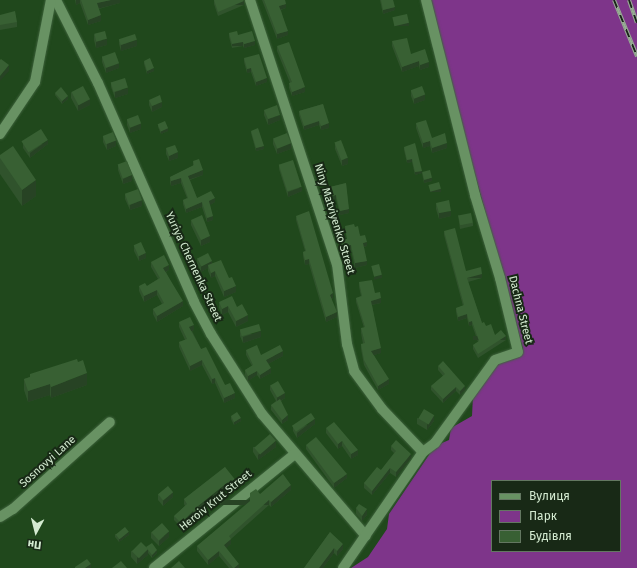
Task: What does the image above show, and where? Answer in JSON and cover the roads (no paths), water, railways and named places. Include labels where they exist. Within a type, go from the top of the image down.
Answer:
[{"type":"street","points":[[0,134],[35,82],[51,0]]},
{"type":"street","name":"Yuriya Chernenka Street","points":[[56,0],[98,83],[194,302],[234,372],[262,414],[366,536]]},
{"type":"street","name":"Niny Matviyenko Street","points":[[250,0],[337,264],[348,350],[354,371],[382,409],[423,452]]},
{"type":"street","name":"Dachna Street","points":[[343,568],[423,452],[435,443],[495,360],[518,352],[519,346],[475,196],[426,0]]},
{"type":"street","name":"Sosnovyi Lane","points":[[0,518],[13,509],[110,422]]},
{"type":"street","name":"Heroiv Krut Street","points":[[154,568],[295,454]]},
{"type":"railway","points":[[614,0],[637,56]]},
{"type":"railway","points":[[629,0],[637,23]]}]
